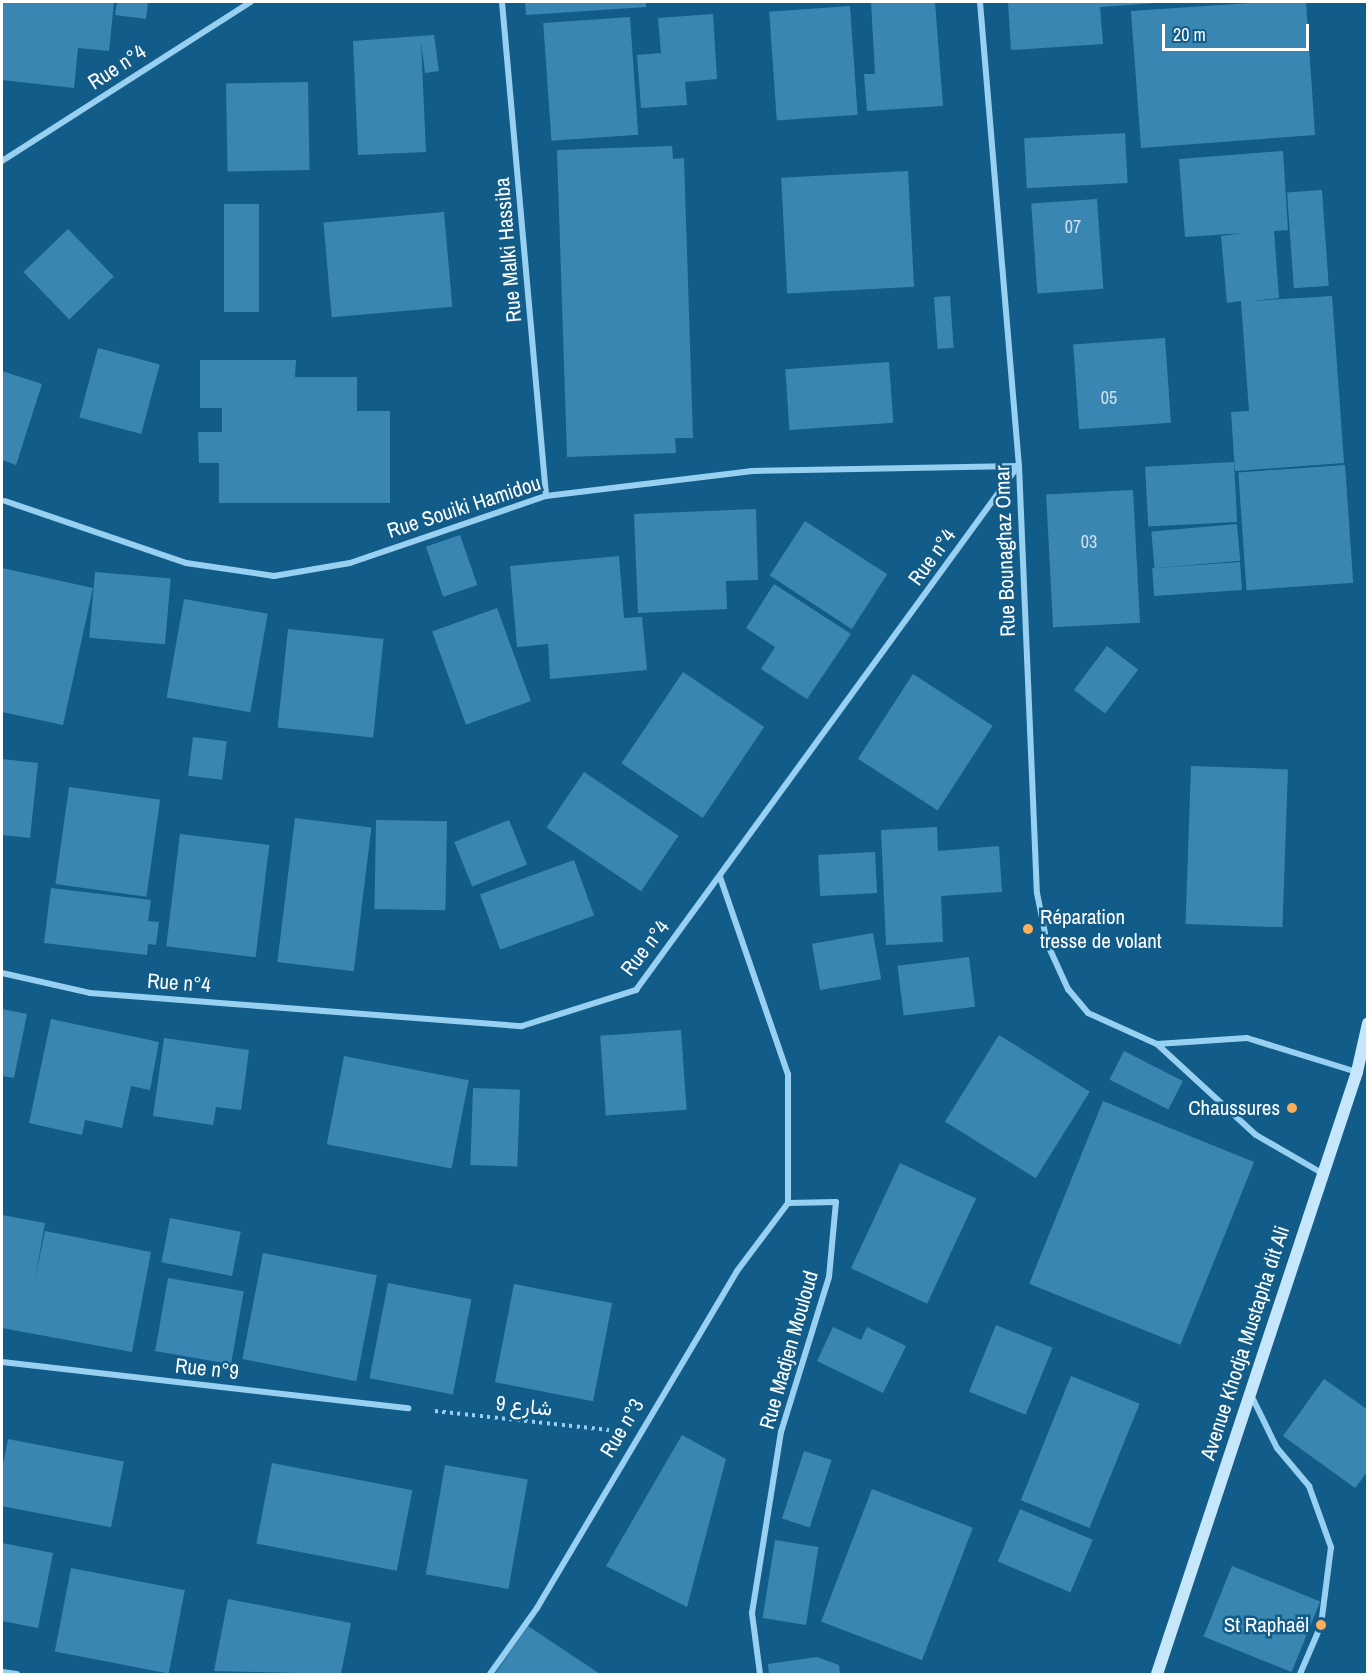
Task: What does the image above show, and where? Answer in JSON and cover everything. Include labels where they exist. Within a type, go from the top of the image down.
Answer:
[{"type":"main road","name":"Avenue Khodja Mustapha dit Ali","points":[[1157,1674],[1251,1395],[1320,1172],[1357,1072],[1368,1023]]},
{"type":"street","name":"Rue n°4","points":[[2,161],[251,2]]},
{"type":"street","name":"Rue Malki Hassiba","points":[[502,2],[546,496]]},
{"type":"street","name":"Rue Bounaghaz Omar","points":[[980,2],[1019,466],[1037,893],[1047,944],[1068,989],[1088,1013],[1157,1044]]},
{"type":"street","name":"Rue n°4","points":[[2,973],[90,993],[522,1026],[636,990],[1019,466]]},
{"type":"street","name":"Rue Souiki Hamidou","points":[[5,501],[186,563],[274,576],[350,563],[546,496],[752,471],[1019,466]]},
{"type":"street","points":[[720,877],[788,1074],[788,1203]]},
{"type":"street","points":[[1157,1044],[1247,1038],[1357,1072]]},
{"type":"street","points":[[1157,1044],[1256,1135],[1320,1172]]},
{"type":"street","name":"Rue Madjen Mouloud","points":[[760,1674],[752,1613],[779,1443],[830,1276],[836,1202],[788,1203]]},
{"type":"street","name":"Rue n°3","points":[[490,1674],[537,1608],[637,1433],[737,1271],[788,1203]]},
{"type":"street","name":"Rue n°9","points":[[2,1362],[408,1408]]},
{"type":"street","points":[[1251,1395],[1277,1448],[1309,1486],[1331,1547],[1321,1625],[1300,1674]]},
{"type":"street","points":[[2,1672],[17,1674]]},
{"type":"path","name":"شارع 9","points":[[408,1408],[637,1433]]},
{"type":"building","points":[[2,2],[114,2],[109,51],[78,48],[74,88],[2,80]]},
{"type":"building","points":[[117,2],[148,2],[146,19],[115,15]]},
{"type":"building","points":[[525,2],[646,2],[646,7],[526,15]]},
{"type":"building","points":[[871,2],[935,2],[943,106],[867,111],[864,74],[875,74]]},
{"type":"building","points":[[1008,2],[1156,3],[1100,7],[1103,44],[1011,50]]},
{"type":"building","points":[[1264,2],[1306,2],[1315,135],[1141,148],[1131,11]]},
{"type":"building","points":[[850,6],[858,115],[777,120],[769,12]]},
{"type":"building","points":[[713,14],[717,79],[685,82],[687,105],[641,108],[637,55],[661,53],[658,18]]},
{"type":"building","points":[[630,17],[638,135],[551,141],[543,23]]},
{"type":"building","points":[[434,35],[439,71],[425,73],[421,42],[426,152],[358,155],[353,41]]},
{"type":"building","points":[[308,82],[310,170],[228,171],[226,83]]},
{"type":"building","points":[[1125,133],[1128,183],[1027,188],[1024,138]]},
{"type":"building","points":[[672,146],[673,159],[684,158],[693,438],[675,438],[676,453],[567,457],[557,150]]},
{"type":"building","points":[[1283,151],[1288,230],[1274,231],[1279,298],[1251,301],[1332,296],[1344,463],[1235,471],[1231,412],[1249,411],[1241,301],[1227,303],[1221,236],[1243,233],[1185,237],[1179,159]]},
{"type":"building","points":[[908,171],[914,287],[787,293],[781,178]]},
{"type":"building","points":[[1322,190],[1329,286],[1294,288],[1287,192]]},
{"type":"building","points":[[1097,199],[1103,289],[1037,293],[1031,204]]},
{"type":"building","points":[[224,204],[259,204],[259,312],[224,312]]},
{"type":"building","points":[[444,212],[452,307],[332,317],[323,223]]},
{"type":"building","points":[[68,229],[114,276],[69,320],[23,272]]},
{"type":"building","points":[[950,296],[954,348],[938,349],[934,297]]},
{"type":"building","points":[[1165,338],[1171,423],[1079,429],[1073,344]]},
{"type":"building","points":[[98,348],[160,365],[141,434],[79,418]]},
{"type":"building","points":[[200,360],[296,360],[295,377],[357,377],[357,411],[390,411],[390,503],[219,503],[219,463],[199,463],[198,432],[222,432],[222,408],[200,408]]},
{"type":"building","points":[[889,362],[893,423],[790,430],[785,369]]},
{"type":"building","points":[[2,371],[42,384],[16,465],[2,460]]},
{"type":"building","points":[[1234,462],[1237,522],[1148,527],[1145,467]]},
{"type":"building","points":[[1345,465],[1353,583],[1246,590],[1238,472]]},
{"type":"building","points":[[1133,490],[1140,623],[1053,627],[1046,495]]},
{"type":"building","points":[[756,509],[758,580],[726,581],[727,609],[638,613],[634,514]]},
{"type":"building","points":[[805,521],[887,574],[852,629],[770,576]]},
{"type":"building","points":[[1237,524],[1240,561],[1155,568],[1151,531]]},
{"type":"building","points":[[460,535],[477,585],[443,597],[426,547]]},
{"type":"building","points":[[619,556],[624,618],[642,617],[647,670],[550,679],[548,644],[517,647],[510,566]]},
{"type":"building","points":[[1240,562],[1242,590],[1154,596],[1152,568]]},
{"type":"building","points":[[2,568],[93,588],[63,725],[2,712]]},
{"type":"building","points":[[95,572],[171,579],[165,644],[89,638]]},
{"type":"building","points":[[774,584],[851,634],[807,699],[761,669],[775,647],[746,628]]},
{"type":"building","points":[[184,599],[268,614],[250,712],[167,697]]},
{"type":"building","points":[[497,608],[531,701],[466,725],[432,632]]},
{"type":"building","points":[[288,629],[383,639],[373,737],[278,727]]},
{"type":"building","points":[[1107,646],[1138,669],[1105,713],[1074,690]]},
{"type":"building","points":[[683,672],[764,727],[703,818],[621,763]]},
{"type":"building","points":[[913,674],[993,726],[938,810],[858,759]]},
{"type":"building","points":[[193,737],[227,741],[222,780],[188,776]]},
{"type":"building","points":[[2,759],[38,763],[30,838],[2,835]]},
{"type":"building","points":[[1191,766],[1288,769],[1282,927],[1185,924]]},
{"type":"building","points":[[584,772],[679,836],[641,891],[547,828]]},
{"type":"building","points":[[69,787],[160,800],[146,897],[55,884]]},
{"type":"building","points":[[295,818],[371,827],[354,971],[277,962]]},
{"type":"building","points":[[376,820],[447,821],[445,910],[374,909]]},
{"type":"building","points":[[509,820],[527,865],[472,887],[454,842]]},
{"type":"building","points":[[937,827],[938,851],[999,846],[1002,892],[941,896],[943,942],[886,945],[881,830]]},
{"type":"building","points":[[180,834],[269,845],[256,957],[166,946]]},
{"type":"building","points":[[875,852],[877,893],[820,896],[818,855]]},
{"type":"building","points":[[574,860],[594,915],[500,950],[480,894]]},
{"type":"building","points":[[51,888],[151,900],[148,921],[159,922],[156,945],[148,944],[147,955],[44,943]]},
{"type":"building","points":[[873,933],[881,979],[820,990],[812,944]]},
{"type":"building","points":[[969,957],[975,1007],[904,1015],[898,966]]},
{"type":"building","points":[[2,1009],[27,1014],[14,1078],[2,1076]]},
{"type":"building","points":[[51,1019],[159,1042],[150,1090],[131,1086],[122,1128],[85,1120],[82,1135],[29,1123]]},
{"type":"building","points":[[681,1030],[687,1110],[606,1115],[600,1036]]},
{"type":"building","points":[[999,1035],[1090,1092],[1036,1178],[945,1122]]},
{"type":"building","points":[[164,1038],[249,1050],[241,1110],[216,1107],[213,1125],[153,1116]]},
{"type":"building","points":[[1124,1051],[1183,1081],[1168,1109],[1109,1080]]},
{"type":"building","points":[[344,1056],[469,1080],[451,1169],[327,1144]]},
{"type":"building","points":[[473,1088],[520,1090],[517,1167],[470,1165]]},
{"type":"building","points":[[1103,1101],[1254,1162],[1180,1345],[1029,1284]]},
{"type":"building","points":[[900,1163],[976,1198],[927,1304],[851,1268]]},
{"type":"building","points":[[2,1215],[45,1223],[35,1279],[45,1231],[151,1252],[132,1352],[2,1328]]},
{"type":"building","points":[[170,1218],[241,1232],[232,1276],[161,1262]]},
{"type":"building","points":[[263,1253],[377,1275],[356,1381],[242,1359]]},
{"type":"building","points":[[168,1278],[244,1291],[231,1364],[155,1351]]},
{"type":"building","points":[[388,1283],[471,1299],[453,1394],[369,1378]]},
{"type":"building","points":[[514,1284],[612,1303],[593,1401],[495,1382]]},
{"type":"building","points":[[996,1325],[1053,1348],[1026,1415],[969,1392]]},
{"type":"building","points":[[833,1327],[861,1340],[867,1327],[906,1346],[883,1393],[817,1361]]},
{"type":"building","points":[[1071,1376],[1140,1404],[1089,1528],[1021,1500]]},
{"type":"building","points":[[1324,1379],[1368,1410],[1368,1471],[1355,1488],[1283,1436]]},
{"type":"building","points":[[682,1435],[726,1459],[687,1607],[606,1566]]},
{"type":"building","points":[[8,1439],[124,1462],[111,1527],[2,1506],[2,1470]]},
{"type":"building","points":[[804,1451],[832,1460],[810,1527],[782,1519]]},
{"type":"building","points":[[272,1463],[412,1490],[397,1571],[256,1543]]},
{"type":"building","points":[[445,1465],[528,1480],[508,1589],[426,1574]]},
{"type":"building","points":[[872,1489],[973,1528],[922,1660],[821,1622]]},
{"type":"building","points":[[1020,1509],[1093,1540],[1070,1592],[998,1561]]},
{"type":"building","points":[[775,1540],[818,1547],[806,1625],[763,1618]]},
{"type":"building","points":[[2,1543],[53,1553],[38,1628],[2,1621]]},
{"type":"building","points":[[1232,1566],[1320,1602],[1292,1672],[1204,1636]]},
{"type":"building","points":[[71,1568],[185,1590],[169,1674],[55,1651]]},
{"type":"building","points":[[228,1599],[351,1623],[341,1674],[214,1671]]},
{"type":"building","points":[[528,1626],[600,1674],[495,1674]]},
{"type":"building","points":[[817,1657],[839,1665],[840,1674],[769,1674],[768,1664]]},
{"type":"place","name":"Réparation tresse de volant","points":[[1028,929]]},
{"type":"place","name":"Chaussures","points":[[1292,1108]]},
{"type":"place","name":"St Raphaël","points":[[1321,1625]]}]
